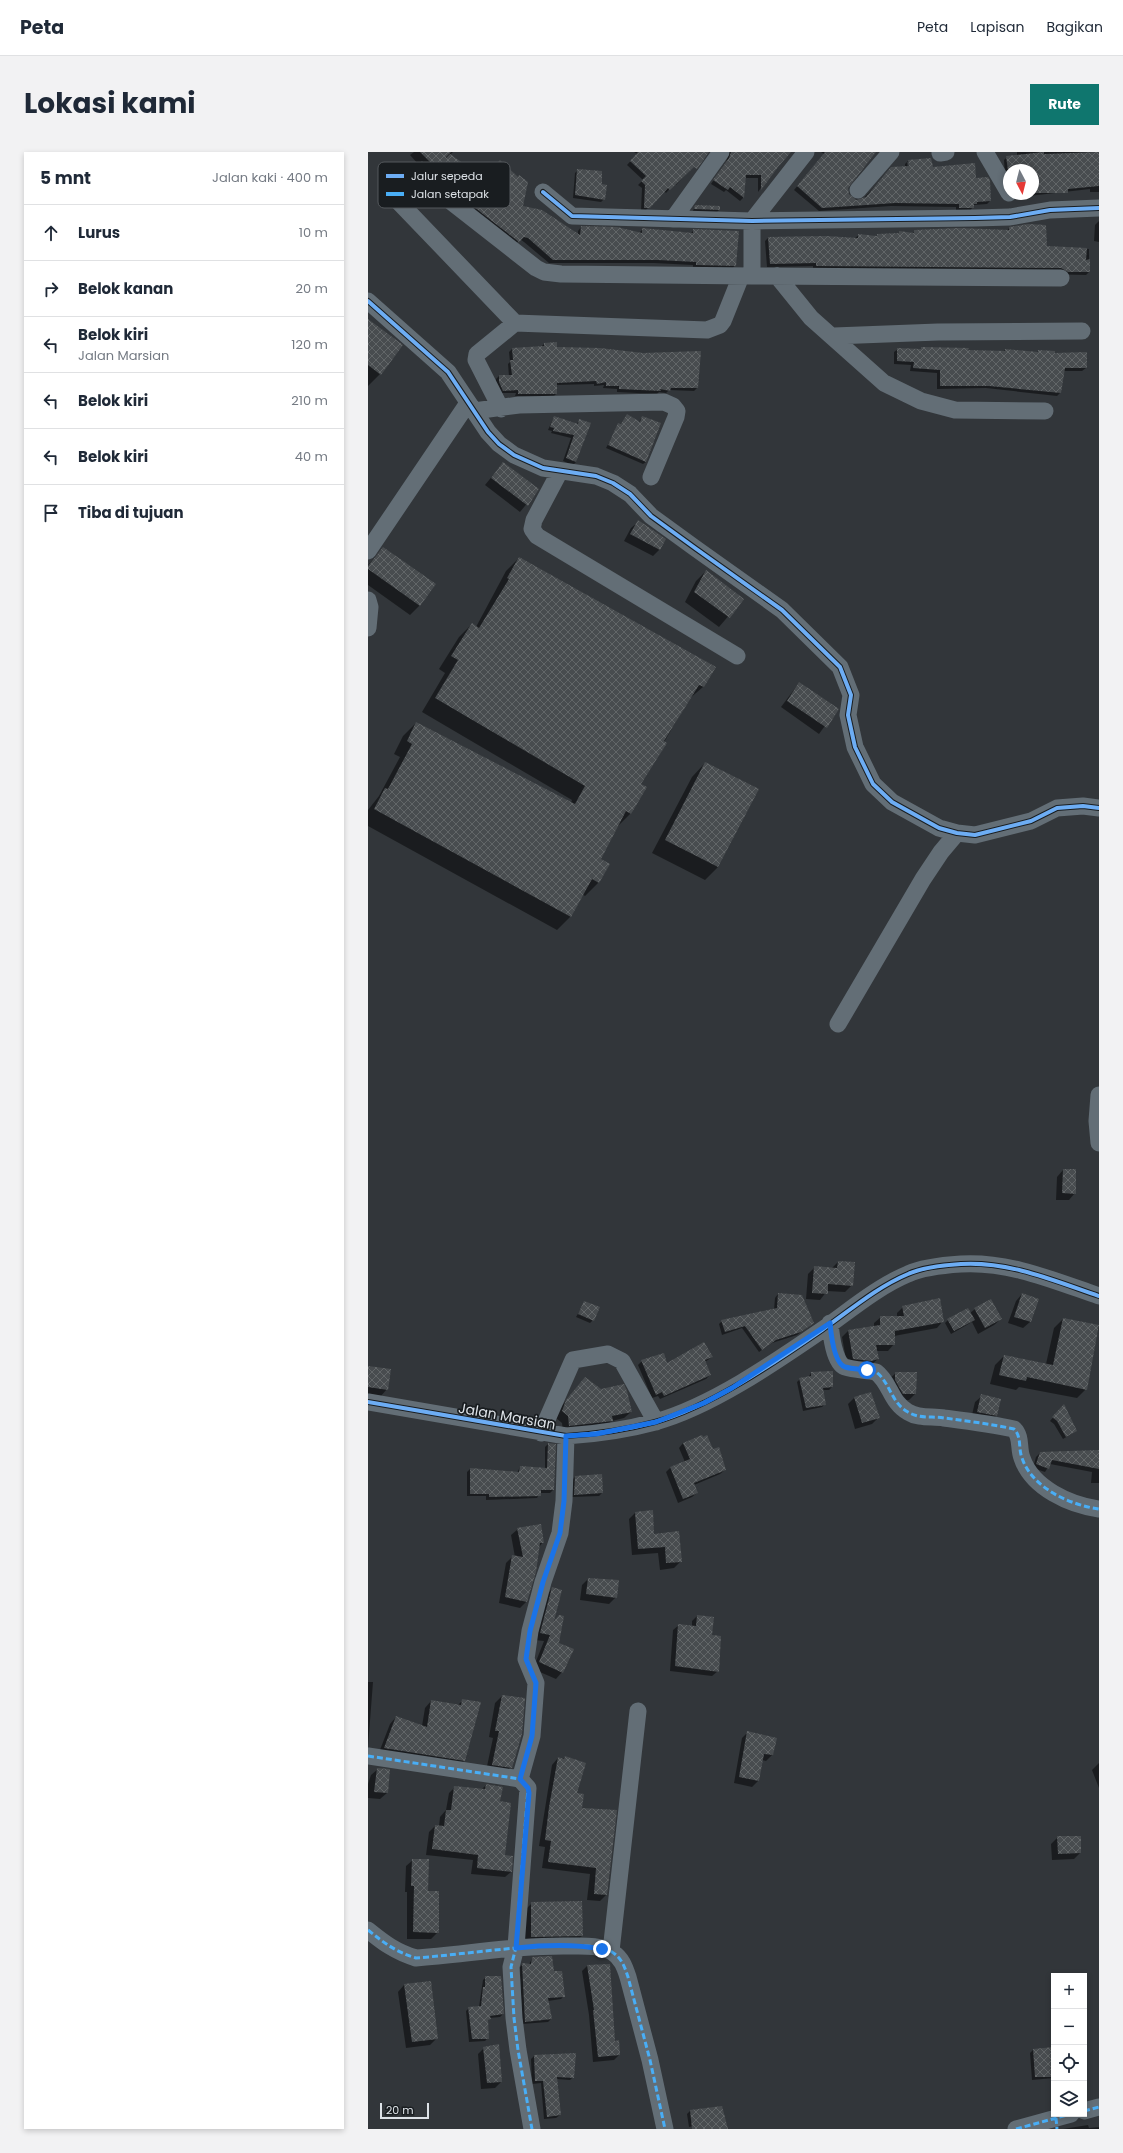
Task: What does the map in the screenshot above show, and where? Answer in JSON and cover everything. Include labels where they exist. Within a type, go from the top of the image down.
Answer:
[{"type":"street","points":[[673,219],[721,152]]},
{"type":"street","points":[[501,409],[476,360],[477,354],[515,323],[707,330],[720,324],[723,321],[746,276],[752,221],[806,152]]},
{"type":"street","points":[[858,190],[891,152]]},
{"type":"street","points":[[986,152],[1003,182]]},
{"type":"street","points":[[543,192],[572,216],[673,219],[752,221],[975,218],[1010,217],[1021,214],[1099,208]]},
{"type":"street","points":[[1013,200],[1021,214]]},
{"type":"street","points":[[405,208],[515,323]]},
{"type":"street","points":[[459,208],[536,268],[544,272],[561,274],[1061,278]]},
{"type":"street","points":[[777,276],[811,318],[834,336],[884,383],[921,401],[955,410],[1045,411]]},
{"type":"street","points":[[368,300],[448,372],[471,407],[499,444],[514,455],[543,468],[596,476],[613,483],[630,494],[651,516],[782,610],[840,667],[851,695],[848,715],[854,747],[873,784],[892,802],[939,828],[957,833],[975,835],[990,833],[1031,821],[1057,808],[1083,806],[1099,808]]},
{"type":"street","points":[[834,336],[938,332],[1082,331]]},
{"type":"street","points":[[471,407],[501,409],[527,404],[664,402],[673,406],[677,411],[676,417],[651,477]]},
{"type":"street","points":[[368,551],[471,407]]},
{"type":"street","points":[[560,471],[534,520],[532,529],[538,536],[737,656]]},
{"type":"street","points":[[368,600],[370,607],[368,628]]},
{"type":"street","points":[[838,1024],[923,879],[941,852],[957,833]]},
{"type":"street","points":[[1099,1095],[1097,1121],[1099,1143]]},
{"type":"street","name":"Jalan Marsian","points":[[368,1402],[541,1433],[566,1436],[596,1434],[656,1422],[704,1403],[732,1388],[845,1312],[908,1273],[962,1264],[1011,1268],[1099,1296]]},
{"type":"street","points":[[830,1323],[831,1333],[839,1362],[843,1367],[876,1372],[880,1375],[890,1394],[908,1413],[1014,1429],[1019,1437],[1022,1459],[1043,1487],[1070,1503],[1099,1509]]},
{"type":"street","points":[[541,1433],[573,1360],[608,1354],[625,1363],[656,1422]]},
{"type":"street","points":[[520,1779],[532,1736],[536,1683],[526,1659],[530,1631],[543,1582],[560,1533],[564,1501],[566,1436]]},
{"type":"street","points":[[611,1951],[638,1711]]},
{"type":"street","points":[[368,1756],[520,1779],[528,1788],[529,1793],[516,1948],[511,1967],[514,2018],[518,2050],[532,2129]]},
{"type":"street","points":[[368,1930],[386,1946],[399,1953],[416,1958],[538,1946],[588,1946],[611,1951],[621,1960],[628,1978],[650,2060],[665,2129]]},
{"type":"street","points":[[1087,2109],[1099,2107]]},
{"type":"street","points":[[1016,2129],[1061,2120]]},
{"type":"building","points":[[420,152],[451,152],[446,158],[450,154],[461,162],[430,162]]},
{"type":"building","points":[[638,152],[709,152],[697,169],[694,167],[670,190],[668,188],[650,208],[644,208],[645,185],[641,181],[646,176],[630,161]]},
{"type":"building","points":[[731,152],[791,152],[761,190],[761,175],[746,175],[744,198],[730,187],[728,190],[713,180],[729,158]]},
{"type":"building","points":[[825,152],[876,152],[848,188],[849,194],[856,200],[866,197],[891,167],[909,166],[908,160],[931,158],[933,167],[975,163],[976,178],[988,177],[990,180],[991,201],[977,202],[977,204],[974,204],[974,208],[959,208],[959,204],[895,203],[822,208],[797,186]]},
{"type":"building","points":[[1044,152],[1044,154],[1099,152],[1099,186],[1068,189],[1068,193],[1039,193],[1039,164],[1007,164],[1006,156]]},
{"type":"building","points":[[510,169],[518,177],[519,175],[528,182],[523,206],[542,210],[580,235],[581,226],[617,227],[642,233],[642,228],[693,233],[693,229],[739,231],[736,266],[696,265],[696,262],[658,260],[553,260],[528,238],[524,237],[519,242],[475,208],[510,208]]},
{"type":"building","points":[[577,169],[602,171],[602,184],[607,185],[605,200],[575,195]]},
{"type":"building","points":[[695,205],[720,206],[720,210],[694,209]]},
{"type":"building","points":[[1028,224],[1046,225],[1047,246],[1087,248],[1086,260],[1090,259],[1090,272],[1068,272],[1061,268],[816,266],[816,263],[770,264],[768,237],[826,236],[858,238],[858,234],[877,236],[877,234],[899,233],[899,231],[914,233],[914,230],[959,228],[1009,230],[1009,227]]},
{"type":"building","points":[[368,319],[403,345],[381,375],[368,365]]},
{"type":"building","points":[[557,342],[557,347],[600,348],[643,353],[701,351],[698,388],[671,388],[670,391],[660,389],[661,391],[619,389],[619,386],[606,386],[606,382],[597,384],[596,381],[557,383],[557,394],[518,394],[518,390],[503,391],[499,382],[499,375],[512,375],[510,360],[513,360],[512,348],[544,346],[544,343]]},
{"type":"building","points":[[921,347],[969,348],[968,350],[1005,351],[1005,349],[1038,352],[1038,350],[1055,351],[1055,353],[1087,352],[1087,368],[1065,368],[1061,393],[989,386],[940,386],[940,370],[913,368],[914,362],[897,361],[897,348],[921,349]]},
{"type":"building","points":[[627,414],[640,422],[642,416],[661,423],[646,462],[608,445],[618,423],[621,424]]},
{"type":"building","points":[[554,416],[578,424],[579,419],[591,423],[576,462],[566,458],[574,435],[553,431],[554,428],[550,427]]},
{"type":"building","points":[[503,462],[539,489],[528,506],[491,478]]},
{"type":"building","points":[[638,520],[666,539],[660,550],[630,534]]},
{"type":"building","points":[[383,547],[436,584],[420,606],[368,569],[368,566]]},
{"type":"building","points":[[519,557],[716,667],[704,687],[699,685],[664,741],[667,743],[641,784],[647,787],[631,814],[626,811],[601,859],[610,864],[599,883],[592,879],[571,917],[374,809],[385,788],[388,789],[412,744],[407,741],[416,722],[575,804],[585,786],[435,698],[458,660],[451,656],[472,623],[479,628],[509,579],[507,578]]},
{"type":"building","points":[[706,570],[744,599],[730,618],[694,592]]},
{"type":"building","points":[[799,682],[839,709],[827,728],[787,701]]},
{"type":"building","points":[[705,762],[759,789],[718,867],[665,840]]},
{"type":"building","points":[[1063,1169],[1076,1169],[1076,1194],[1062,1193]]},
{"type":"building","points":[[838,1261],[855,1262],[853,1286],[828,1284],[828,1294],[812,1293],[814,1266],[837,1268]]},
{"type":"building","points":[[778,1293],[802,1295],[814,1323],[801,1332],[776,1340],[762,1350],[745,1326],[725,1332],[721,1320],[777,1308]]},
{"type":"building","points":[[1022,1293],[1039,1299],[1031,1322],[1014,1317]]},
{"type":"building","points":[[940,1298],[944,1322],[895,1331],[895,1345],[876,1345],[879,1359],[871,1361],[853,1359],[848,1330],[880,1325],[880,1316],[904,1316],[902,1306]]},
{"type":"building","points":[[991,1299],[1002,1319],[985,1328],[974,1308]]},
{"type":"building","points":[[584,1301],[600,1307],[594,1321],[578,1314]]},
{"type":"building","points":[[968,1308],[975,1320],[954,1331],[947,1319]]},
{"type":"building","points":[[1063,1318],[1099,1325],[1087,1390],[1027,1377],[1026,1381],[999,1375],[1004,1355],[1053,1365]]},
{"type":"building","points":[[704,1342],[713,1357],[705,1360],[711,1375],[664,1396],[662,1392],[656,1395],[641,1360],[664,1353],[667,1363]]},
{"type":"building","points":[[368,1366],[391,1369],[388,1390],[368,1387]]},
{"type":"building","points":[[833,1371],[833,1387],[823,1388],[826,1405],[806,1408],[799,1378],[811,1376],[811,1372]]},
{"type":"building","points":[[895,1372],[917,1372],[916,1394],[903,1394],[895,1380]]},
{"type":"building","points":[[585,1377],[601,1389],[624,1384],[632,1412],[612,1416],[613,1421],[569,1426],[568,1416],[562,1411],[566,1400]]},
{"type":"building","points":[[871,1392],[880,1418],[862,1423],[854,1397]]},
{"type":"building","points":[[981,1394],[1001,1399],[997,1416],[977,1412]]},
{"type":"building","points":[[1064,1404],[1077,1431],[1066,1437],[1057,1421],[1052,1417]]},
{"type":"building","points":[[702,1435],[703,1437],[707,1435],[713,1449],[719,1447],[726,1470],[694,1483],[698,1493],[683,1499],[670,1467],[690,1459],[683,1443]]},
{"type":"building","points":[[548,1443],[556,1444],[554,1490],[541,1490],[541,1496],[489,1497],[489,1494],[470,1494],[470,1468],[519,1472],[520,1466],[547,1468]]},
{"type":"building","points":[[1099,1450],[1099,1469],[1052,1460],[1049,1469],[1036,1464],[1040,1452]]},
{"type":"building","points":[[602,1474],[603,1493],[574,1495],[575,1476]]},
{"type":"building","points":[[653,1510],[654,1534],[679,1531],[682,1562],[666,1563],[665,1547],[638,1549],[635,1512]]},
{"type":"building","points":[[541,1524],[544,1543],[540,1543],[536,1572],[527,1602],[505,1597],[512,1555],[523,1557],[517,1528]]},
{"type":"building","points":[[588,1578],[619,1580],[617,1598],[586,1594]]},
{"type":"building","points":[[552,1587],[562,1590],[554,1621],[559,1615],[564,1616],[559,1643],[574,1649],[563,1673],[539,1662],[550,1635],[540,1633]]},
{"type":"building","points":[[697,1615],[714,1617],[712,1635],[721,1636],[719,1672],[675,1666],[678,1624],[696,1626]]},
{"type":"building","points":[[502,1695],[525,1698],[522,1734],[512,1768],[492,1765],[499,1731],[495,1731]]},
{"type":"building","points":[[462,1699],[481,1702],[465,1761],[384,1748],[396,1716],[427,1727],[431,1700],[461,1705]]},
{"type":"building","points":[[747,1731],[777,1738],[773,1755],[764,1754],[759,1781],[739,1777]]},
{"type":"building","points":[[565,1756],[586,1763],[577,1793],[584,1794],[582,1808],[617,1810],[607,1895],[594,1894],[596,1868],[548,1862],[551,1841],[545,1840],[549,1807],[558,1757],[564,1759]]},
{"type":"building","points":[[377,1768],[390,1769],[388,1793],[374,1792]]},
{"type":"building","points":[[486,1784],[503,1787],[500,1801],[511,1803],[505,1855],[513,1856],[512,1872],[477,1868],[478,1855],[432,1849],[435,1825],[444,1826],[446,1810],[451,1810],[454,1786],[485,1789]]},
{"type":"building","points":[[1057,1836],[1081,1836],[1081,1853],[1058,1854]]},
{"type":"building","points":[[412,1859],[429,1859],[428,1891],[439,1891],[439,1933],[413,1932],[414,1886],[411,1886]]},
{"type":"building","points":[[582,1901],[583,1936],[531,1937],[531,1902]]},
{"type":"building","points":[[552,1956],[554,1971],[562,1971],[565,1997],[548,1998],[552,2019],[525,2022],[522,1963],[531,1964],[532,1957]]},
{"type":"building","points":[[610,1964],[615,2041],[619,2040],[620,2055],[598,2057],[594,2010],[587,1965]]},
{"type":"building","points":[[485,1976],[501,1976],[504,2014],[490,2016],[491,2019],[488,2020],[489,2039],[472,2039],[468,2007],[481,2006],[483,1987],[485,1987]]},
{"type":"building","points":[[431,1981],[438,2039],[412,2042],[404,1984]]},
{"type":"building","points":[[499,2044],[502,2082],[487,2083],[483,2047]]},
{"type":"building","points":[[1051,2047],[1051,2077],[1035,2077],[1033,2049]]},
{"type":"building","points":[[576,2053],[574,2078],[557,2077],[561,2115],[547,2117],[543,2081],[535,2081],[534,2055]]},
{"type":"building","points":[[722,2106],[728,2129],[692,2129],[690,2110]]},
{"type":"marked path","points":[[830,1323],[834,1348],[841,1364],[849,1368],[876,1372],[885,1381],[894,1398],[902,1408],[917,1416],[970,1421],[1014,1429],[1019,1439],[1022,1458],[1027,1469],[1034,1478],[1053,1493],[1065,1499],[1076,1504],[1099,1509]]},
{"type":"marked path","points":[[520,1779],[532,1736],[536,1683],[526,1659],[530,1631],[543,1582],[560,1533],[564,1501],[566,1436]]},
{"type":"marked path","points":[[368,1756],[520,1779],[528,1788],[516,1947],[511,1967],[514,2018],[518,2050],[532,2129]]},
{"type":"marked path","points":[[368,1930],[390,1947],[416,1958],[513,1948],[552,1946],[592,1946],[602,1948],[615,1954],[621,1960],[628,1977],[650,2060],[665,2129]]},
{"type":"marked path","points":[[1087,2110],[1099,2107]]},
{"type":"marked path","points":[[1016,2129],[1060,2117]]},
{"type":"marked path","points":[[1056,2118],[1057,2129]]},
{"type":"cycle path","points":[[543,192],[572,216],[752,221],[975,218],[1010,217],[1050,210],[1099,208]]},
{"type":"cycle path","points":[[368,301],[448,372],[488,432],[499,444],[514,455],[543,468],[596,476],[613,483],[630,494],[651,516],[782,610],[840,667],[851,695],[848,715],[855,747],[873,784],[892,802],[939,828],[957,833],[975,835],[1031,821],[1057,808],[1083,806],[1099,808]]},
{"type":"cycle path","points":[[368,1402],[566,1436],[611,1431],[655,1422],[698,1406],[763,1370],[885,1286],[908,1274],[927,1268],[961,1264],[997,1266],[1032,1273],[1099,1296]]},
{"type":"route","points":[[602,1949],[588,1946],[538,1946],[516,1948],[529,1793],[525,1783],[520,1779],[532,1736],[536,1683],[534,1675],[528,1666],[526,1659],[530,1631],[543,1582],[560,1533],[564,1501],[566,1436],[596,1434],[622,1430],[656,1422],[704,1403],[732,1388],[822,1330],[830,1323],[835,1353],[839,1362],[843,1367],[867,1370]]}]
